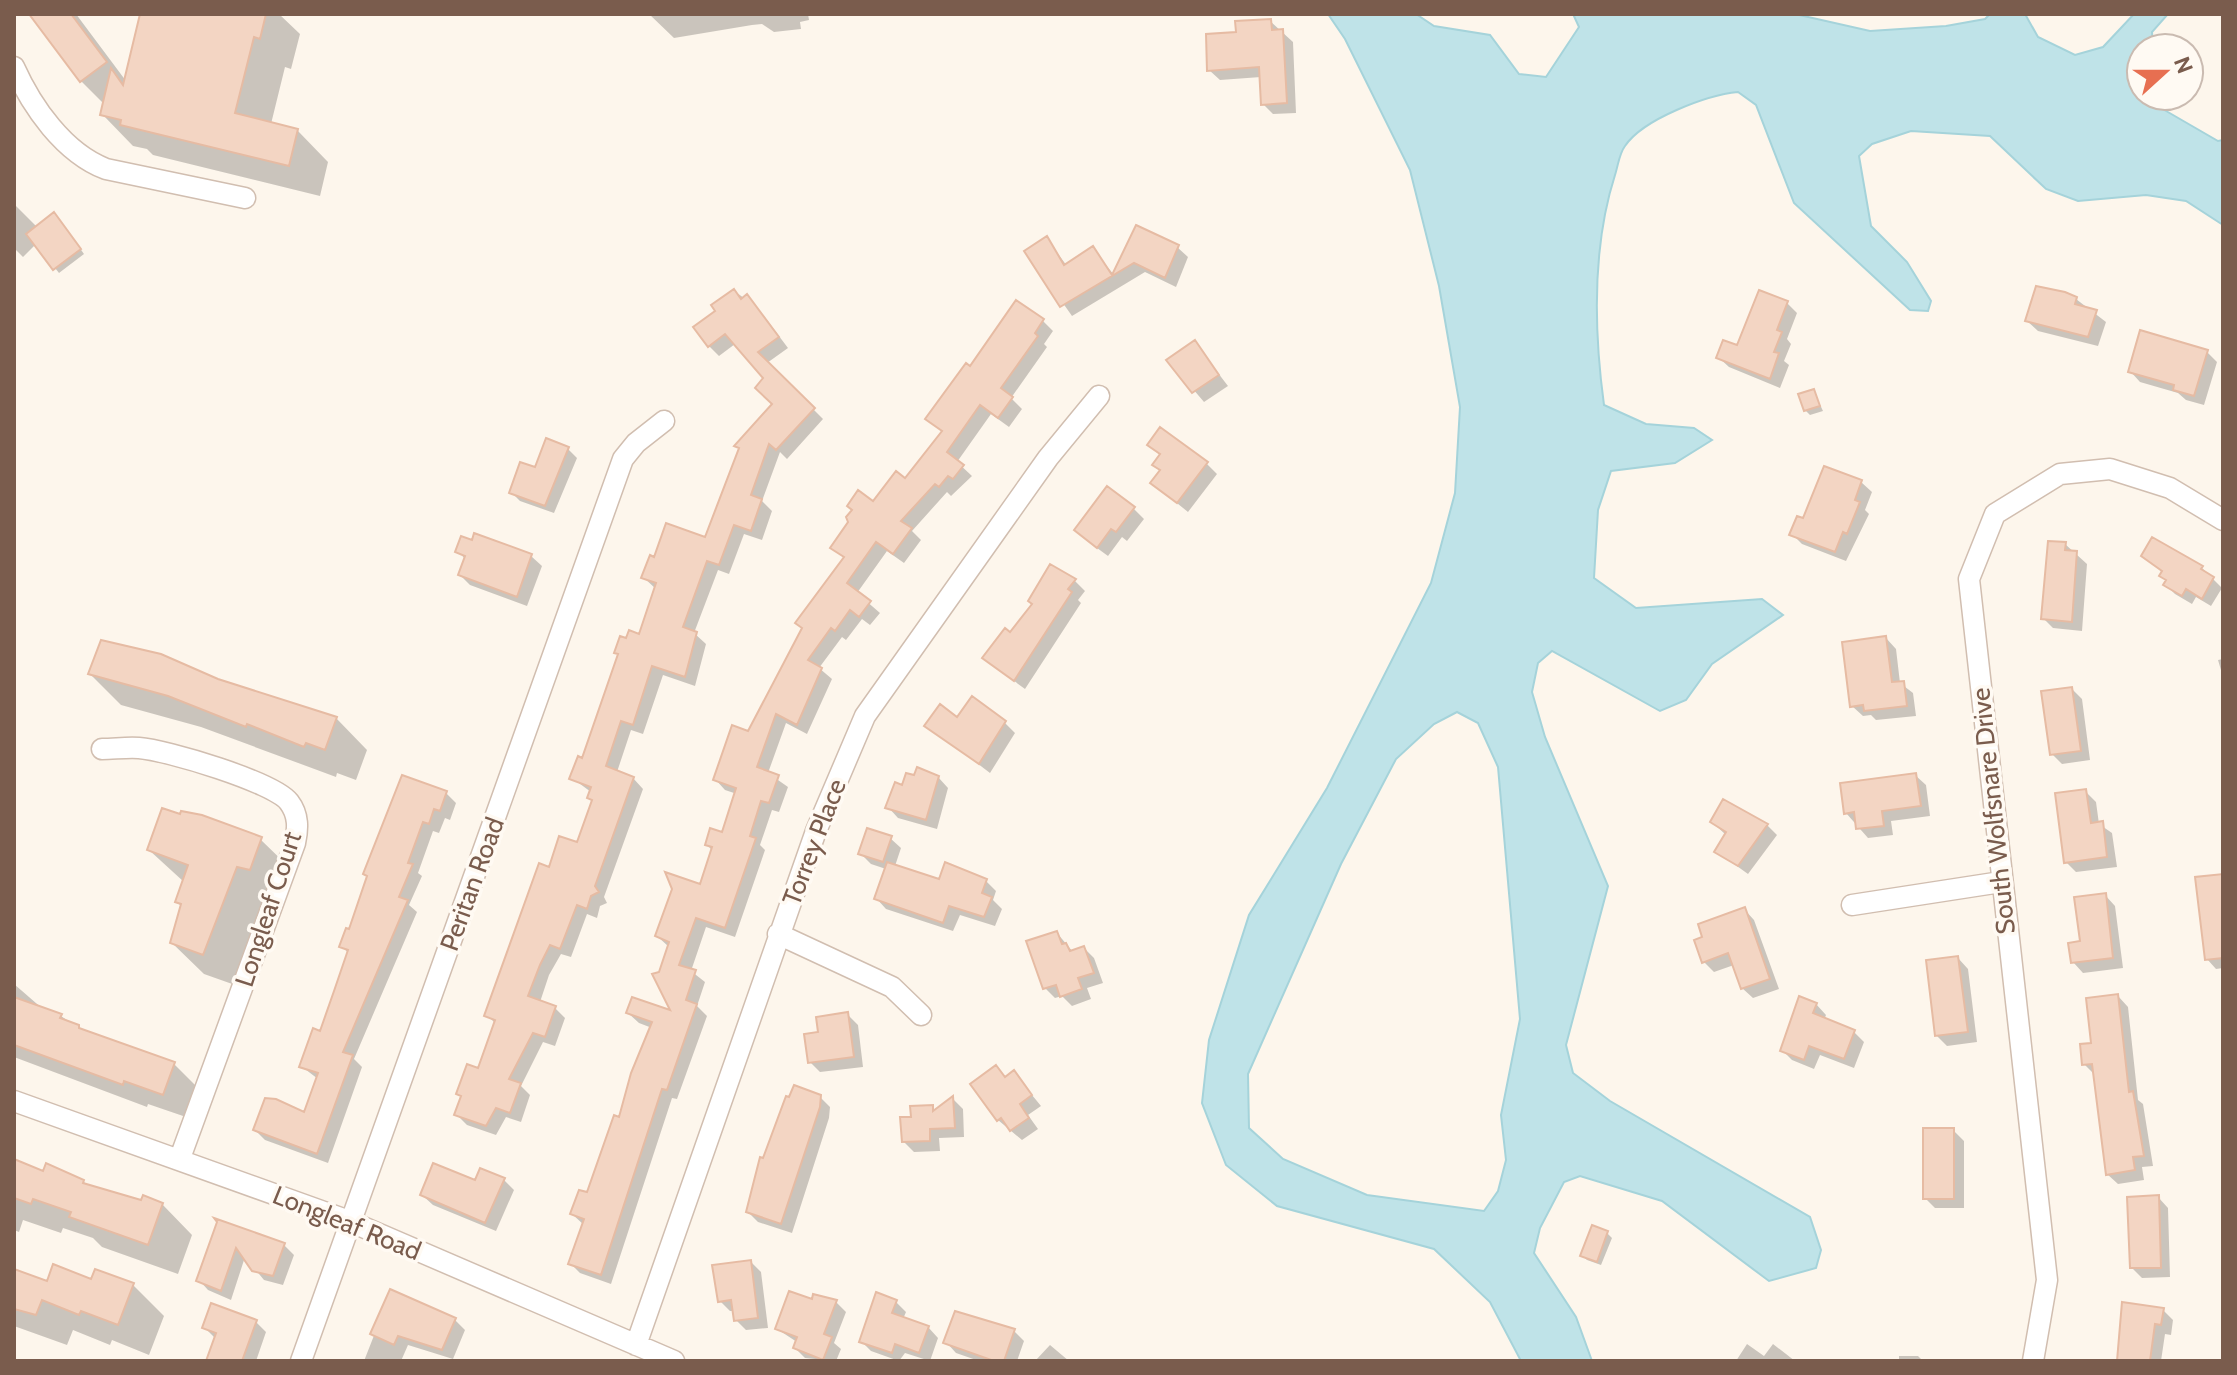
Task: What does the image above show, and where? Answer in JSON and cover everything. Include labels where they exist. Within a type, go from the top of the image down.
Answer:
[{"type":"street","points":[[14,67],[41,113],[87,162],[106,169],[245,198]]},
{"type":"street","name":"Torrey Place","points":[[636,1345],[778,934],[816,831],[865,716],[1039,470],[1099,396]]},
{"type":"street","name":"Peritan Road","points":[[301,1361],[623,459],[636,443],[664,421]]},
{"type":"street","name":"South Wolfsnare Drive","points":[[2033,1361],[2047,1280],[1969,579],[1995,514],[2060,474],[2110,469],[2170,488],[2223,520]]},
{"type":"street","name":"Longleaf Court","points":[[102,749],[139,748],[163,752],[227,772],[277,792],[289,801],[296,814],[298,828],[295,843],[180,1158]]},
{"type":"street","points":[[1852,905],[2001,882]]},
{"type":"street","points":[[778,934],[892,987],[921,1015]]},
{"type":"street","name":"Longleaf Road","points":[[14,1101],[349,1221],[674,1361]]},
{"type":"water","points":[[1328,14],[1416,14],[1434,26],[1490,35],[1519,74],[1546,77],[1579,27],[1573,14],[1795,14],[1870,31],[1946,26],[1985,19],[1990,14],[2025,14],[2038,37],[2075,55],[2103,47],[2134,14],[2168,14],[2152,32],[2125,32],[2125,112],[2168,112],[2218,141],[2223,140],[2223,225],[2186,201],[2146,195],[2078,201],[2046,189],[1990,136],[1911,131],[1872,144],[1859,156],[1871,226],[1907,262],[1931,301],[1928,311],[1910,310],[1794,203],[1756,105],[1738,92],[1693,103],[1660,118],[1634,136],[1623,149],[1608,203],[1599,260],[1598,348],[1604,405],[1646,424],[1694,428],[1712,440],[1675,463],[1611,471],[1598,510],[1594,578],[1636,608],[1762,599],[1783,615],[1712,664],[1686,700],[1660,711],[1552,651],[1538,663],[1532,692],[1545,737],[1608,886],[1566,1045],[1573,1073],[1610,1101],[1810,1217],[1821,1250],[1816,1268],[1769,1281],[1662,1201],[1580,1176],[1564,1182],[1540,1228],[1534,1253],[1576,1317],[1592,1361],[1521,1361],[1490,1302],[1434,1249],[1277,1206],[1226,1165],[1202,1103],[1209,1040],[1249,915],[1327,788],[1431,583],[1455,493],[1460,407],[1439,286],[1410,170],[1345,39]],"holes":[[[1457,712],[1478,723],[1498,767],[1520,1019],[1501,1115],[1506,1160],[1498,1191],[1484,1211],[1367,1195],[1283,1159],[1249,1128],[1248,1074],[1341,864],[1396,759],[1434,724]]]},
{"type":"building","points":[[29,14],[71,14],[107,62],[80,82]]},
{"type":"building","points":[[140,14],[266,14],[260,39],[254,37],[235,113],[298,129],[289,166],[120,125],[121,120],[100,115],[111,68],[123,85]]},
{"type":"building","points":[[1271,19],[1272,30],[1283,29],[1287,103],[1261,105],[1259,67],[1207,71],[1206,34],[1236,32],[1235,21]]},
{"type":"building","points":[[54,212],[81,249],[53,270],[26,234]]},
{"type":"building","points":[[1136,225],[1179,245],[1165,278],[1134,263],[1060,307],[1024,251],[1047,236],[1064,265],[1093,246],[1112,275]]},
{"type":"building","points":[[2036,286],[2065,292],[2077,297],[2075,304],[2097,310],[2088,337],[2025,321]]},
{"type":"building","points":[[734,289],[741,299],[747,294],[779,337],[758,352],[815,408],[776,450],[769,444],[751,495],[762,499],[751,531],[734,525],[719,565],[707,561],[683,627],[697,632],[685,677],[652,666],[633,725],[621,721],[606,766],[634,777],[595,886],[599,892],[591,896],[587,909],[577,905],[560,949],[550,945],[540,965],[528,996],[556,1006],[545,1037],[533,1033],[509,1079],[521,1083],[510,1113],[496,1108],[486,1126],[454,1115],[461,1096],[456,1094],[467,1064],[478,1068],[495,1020],[484,1016],[539,863],[549,867],[559,836],[577,842],[592,800],[587,798],[591,787],[569,779],[578,756],[582,758],[618,654],[614,653],[620,636],[626,638],[629,630],[639,634],[656,583],[641,578],[650,555],[654,557],[666,523],[705,537],[739,448],[734,446],[772,404],[755,388],[763,378],[725,334],[708,347],[693,327],[715,311],[711,305]]},
{"type":"building","points":[[1759,290],[1788,301],[1777,330],[1782,332],[1774,352],[1779,353],[1770,379],[1716,358],[1723,340],[1737,345]]},
{"type":"building","points":[[1016,300],[1044,319],[1035,333],[1038,336],[1001,388],[1013,397],[998,418],[980,405],[947,452],[964,465],[953,479],[948,476],[939,487],[935,484],[901,521],[912,528],[893,554],[876,542],[847,583],[871,601],[859,617],[850,610],[835,631],[831,628],[808,660],[822,668],[797,725],[776,714],[757,767],[779,775],[769,803],[761,801],[750,836],[756,838],[725,928],[696,918],[679,965],[696,970],[686,1000],[697,1004],[667,1090],[662,1089],[601,1275],[568,1264],[584,1219],[570,1214],[579,1190],[587,1192],[614,1115],[619,1117],[631,1073],[652,1022],[626,1013],[632,997],[670,1010],[652,974],[659,972],[669,942],[655,936],[672,889],[665,872],[700,884],[712,847],[705,845],[710,828],[722,832],[736,788],[713,780],[732,725],[748,731],[802,628],[795,623],[844,557],[830,548],[848,522],[846,517],[852,510],[847,506],[858,490],[873,501],[896,471],[905,478],[942,431],[925,419],[966,363],[970,366]]},
{"type":"building","points":[[2140,330],[2208,350],[2194,396],[2173,390],[2174,385],[2128,372]]},
{"type":"building","points":[[1195,340],[1219,375],[1192,393],[1166,360]]},
{"type":"building","points":[[1814,389],[1820,406],[1804,411],[1798,394]]},
{"type":"building","points":[[1160,427],[1208,462],[1177,503],[1150,483],[1160,470],[1152,465],[1160,454],[1147,445]]},
{"type":"building","points":[[546,438],[569,447],[545,506],[509,493],[520,462],[535,467]]},
{"type":"building","points":[[1824,466],[1862,480],[1855,500],[1860,502],[1847,534],[1843,532],[1835,552],[1789,535],[1797,516],[1803,518]]},
{"type":"building","points":[[1107,486],[1135,507],[1116,532],[1111,529],[1097,548],[1074,530]]},
{"type":"building","points":[[474,533],[532,554],[517,597],[458,575],[465,556],[455,552],[461,536],[472,540]]},
{"type":"building","points":[[2152,537],[2203,566],[2201,569],[2214,577],[2202,599],[2186,589],[2182,596],[2163,585],[2166,580],[2159,576],[2162,571],[2141,556]]},
{"type":"building","points":[[2048,541],[2066,542],[2065,550],[2077,551],[2072,622],[2041,619]]},
{"type":"building","points":[[1050,564],[1076,579],[1068,589],[1072,592],[1014,681],[982,658],[1005,628],[1010,632],[1032,604],[1028,601]]},
{"type":"building","points":[[1886,636],[1892,682],[1904,681],[1907,706],[1864,711],[1863,705],[1850,707],[1842,642]]},
{"type":"building","points":[[101,640],[161,654],[218,679],[337,717],[325,750],[306,743],[304,747],[168,696],[88,674]]},
{"type":"building","points":[[2072,687],[2081,751],[2050,755],[2041,691]]},
{"type":"building","points":[[972,696],[1006,721],[979,764],[924,726],[940,704],[957,717]]},
{"type":"building","points":[[917,767],[939,776],[926,820],[885,808],[895,782],[902,785],[906,773],[914,775]]},
{"type":"building","points":[[1916,773],[1921,806],[1882,811],[1884,826],[1856,829],[1854,812],[1844,814],[1840,783]]},
{"type":"building","points":[[402,775],[447,791],[440,811],[434,809],[429,824],[423,822],[408,863],[413,864],[399,897],[408,900],[343,1052],[353,1055],[317,1154],[253,1130],[265,1098],[276,1099],[304,1112],[318,1073],[299,1067],[313,1028],[320,1031],[348,950],[339,947],[346,928],[349,929],[367,876],[363,874]]},
{"type":"building","points":[[2086,789],[2091,823],[2103,821],[2107,857],[2064,863],[2055,793]]},
{"type":"building","points":[[1723,799],[1768,824],[1738,866],[1714,852],[1726,832],[1710,822]]},
{"type":"building","points":[[162,808],[180,814],[181,811],[202,815],[262,837],[250,870],[237,867],[203,955],[170,943],[181,904],[175,902],[188,865],[147,850]]},
{"type":"building","points":[[867,828],[892,836],[883,862],[858,854]]},
{"type":"building","points":[[887,862],[939,879],[945,862],[987,879],[982,893],[992,897],[984,917],[949,906],[943,923],[874,899]]},
{"type":"building","points":[[2223,874],[2223,958],[2205,960],[2195,877]]},
{"type":"building","points":[[2106,893],[2113,958],[2071,963],[2068,943],[2080,941],[2074,897]]},
{"type":"building","points":[[1745,907],[1770,979],[1741,989],[1728,953],[1702,963],[1694,940],[1702,937],[1698,924]]},
{"type":"building","points":[[1057,931],[1062,944],[1066,943],[1070,951],[1084,946],[1094,973],[1078,978],[1082,989],[1060,997],[1056,985],[1043,989],[1026,941]]},
{"type":"building","points":[[1958,956],[1968,1032],[1935,1036],[1926,960]]},
{"type":"building","points":[[2118,994],[2129,1092],[2133,1091],[2144,1156],[2133,1157],[2135,1170],[2106,1175],[2092,1064],[2082,1065],[2080,1044],[2091,1043],[2086,998]]},
{"type":"building","points":[[1799,996],[1817,1003],[1813,1013],[1855,1030],[1844,1059],[1809,1046],[1804,1060],[1780,1051]]},
{"type":"building","points":[[14,997],[62,1014],[60,1018],[79,1025],[79,1028],[175,1062],[163,1095],[124,1081],[123,1085],[14,1045]]},
{"type":"building","points":[[848,1012],[854,1057],[808,1063],[804,1034],[818,1032],[816,1017]]},
{"type":"building","points":[[996,1065],[1005,1077],[1014,1070],[1032,1095],[1020,1104],[1029,1118],[1010,1131],[1001,1118],[997,1121],[970,1084]]},
{"type":"building","points":[[794,1085],[821,1095],[820,1107],[781,1224],[746,1212],[760,1157],[763,1158],[786,1096],[789,1097]]},
{"type":"building","points":[[953,1096],[955,1128],[930,1129],[930,1141],[902,1142],[900,1117],[911,1117],[910,1106],[933,1105],[933,1111]]},
{"type":"building","points":[[1923,1128],[1954,1128],[1954,1199],[1923,1199]]},
{"type":"building","points":[[14,1159],[43,1171],[46,1163],[84,1180],[83,1183],[141,1200],[143,1195],[163,1203],[148,1245],[69,1217],[71,1212],[33,1199],[31,1204],[14,1198]]},
{"type":"building","points":[[433,1163],[475,1180],[480,1168],[505,1178],[485,1223],[420,1195]]},
{"type":"building","points":[[2159,1195],[2161,1268],[2130,1268],[2127,1197]]},
{"type":"building","points":[[214,1218],[285,1243],[273,1276],[252,1271],[236,1248],[221,1291],[196,1281],[217,1222]]},
{"type":"building","points":[[1592,1225],[1608,1231],[1597,1262],[1580,1256]]},
{"type":"building","points":[[751,1260],[758,1318],[734,1321],[731,1300],[718,1302],[712,1265]]},
{"type":"building","points":[[53,1264],[91,1279],[95,1269],[134,1283],[118,1325],[81,1311],[79,1315],[42,1300],[36,1315],[14,1309],[14,1269],[47,1281]]},
{"type":"building","points":[[390,1289],[456,1318],[442,1350],[398,1336],[394,1345],[370,1334]]},
{"type":"building","points":[[789,1291],[812,1299],[813,1294],[837,1300],[824,1334],[832,1337],[823,1360],[793,1348],[797,1337],[775,1329]]},
{"type":"building","points":[[876,1292],[897,1300],[892,1313],[929,1326],[919,1353],[895,1344],[892,1353],[859,1342]]},
{"type":"building","points":[[2122,1302],[2164,1308],[2161,1325],[2155,1324],[2150,1361],[2117,1361]]},
{"type":"building","points":[[211,1303],[257,1320],[242,1361],[206,1361],[216,1333],[202,1328]]},
{"type":"building","points":[[955,1311],[1015,1329],[1004,1361],[994,1361],[943,1343]]}]
